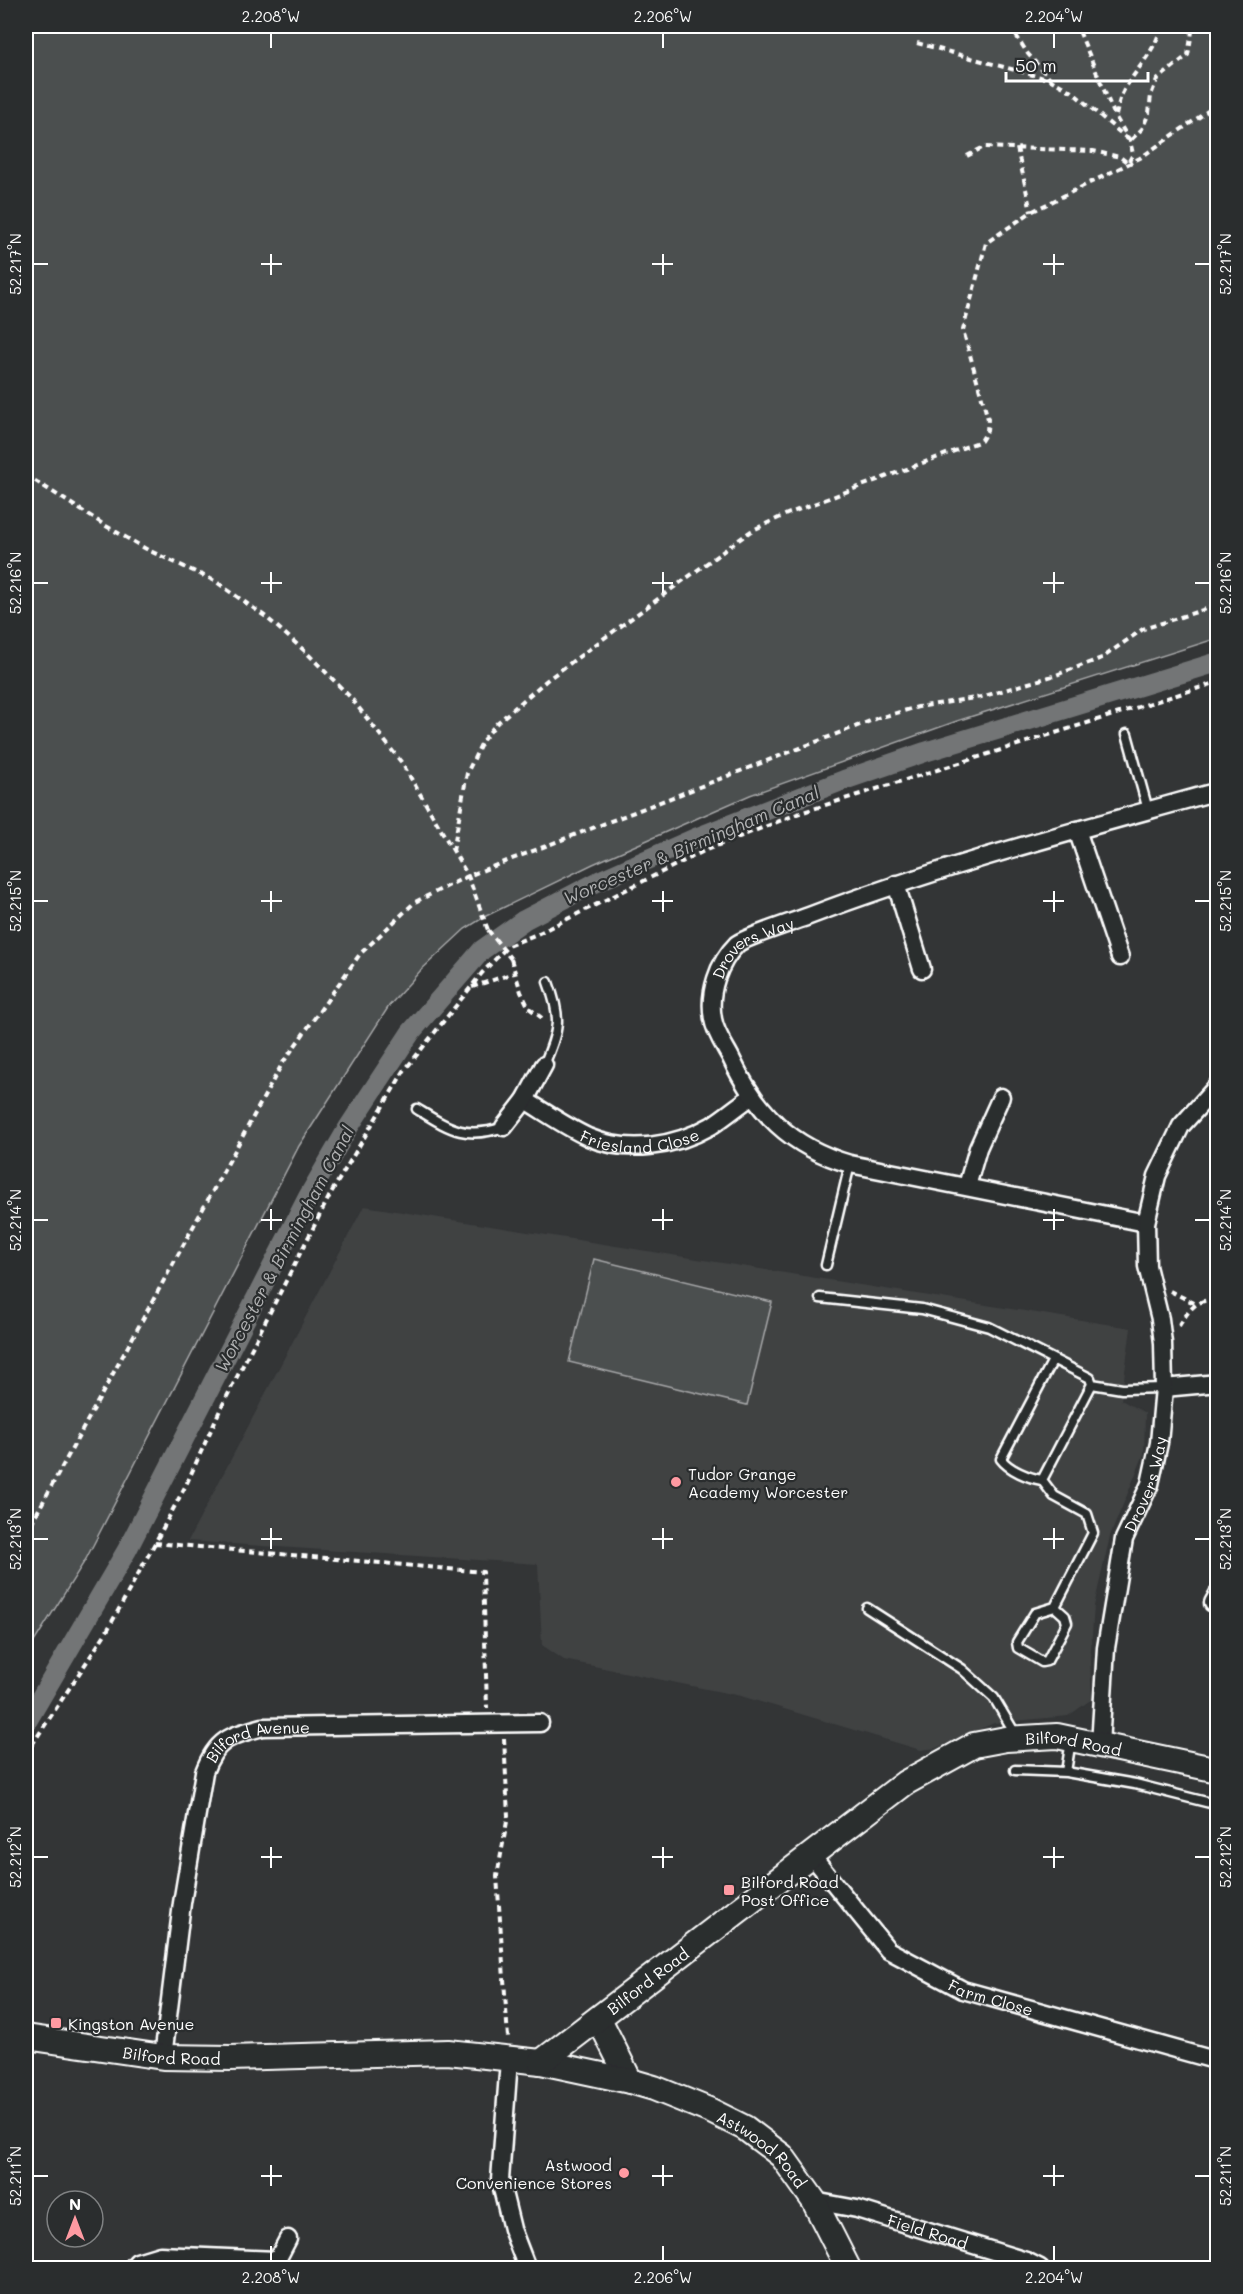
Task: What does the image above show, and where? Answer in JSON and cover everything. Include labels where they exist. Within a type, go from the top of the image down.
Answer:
[{"type":"main road","name":"Bilford Road","points":[[26,2037],[163,2057],[231,2058],[448,2052],[541,2062],[905,1783],[974,1745],[1018,1738],[1057,1736],[1218,1770]]},
{"type":"main road","points":[[599,2019],[630,2081]]},
{"type":"main road","name":"Astwood Road","points":[[541,2062],[630,2081],[683,2099],[745,2128],[782,2156],[814,2201],[848,2268]]},
{"type":"street","name":"Drovers Way","points":[[1146,1222],[850,1164],[825,1157],[805,1147],[770,1120],[743,1084],[713,1020],[712,993],[720,967],[738,943],[896,884],[1218,791]]},
{"type":"street","points":[[1077,830],[1119,957]]},
{"type":"street","points":[[896,884],[922,969]]},
{"type":"street","points":[[504,1127],[525,1100],[544,1065]]},
{"type":"street","name":"Drovers Way","points":[[1100,1745],[1106,1647],[1112,1604],[1124,1539],[1150,1484],[1159,1443],[1164,1388],[1163,1343],[1160,1319],[1147,1266],[1146,1222],[1157,1176],[1181,1126],[1218,1085]]},
{"type":"street","name":"Friesland Close","points":[[525,1100],[587,1137],[613,1145],[643,1147],[675,1141],[710,1126],[752,1096]]},
{"type":"street","points":[[967,1186],[978,1148],[1001,1097]]},
{"type":"street","points":[[1164,1388],[1218,1383]]},
{"type":"street","name":"Bilford Avenue","points":[[163,2057],[182,1903],[204,1772],[211,1754],[231,1736],[262,1727],[540,1723]]},
{"type":"street","name":"Farm Close","points":[[810,1855],[888,1950],[963,1990],[1218,2061]]},
{"type":"street","points":[[509,2060],[500,2180],[512,2229],[527,2268]]},
{"type":"street","name":"Field Road","points":[[814,2201],[857,2209],[1026,2261],[1040,2268]]},
{"type":"street","points":[[132,2268],[137,2262],[160,2255],[277,2260],[288,2239]]},
{"type":"lane","points":[[1127,734],[1148,810]]},
{"type":"lane","points":[[544,1065],[558,1020],[557,1008],[548,982]]},
{"type":"lane","points":[[417,1109],[455,1130],[468,1133],[481,1133],[504,1127]]},
{"type":"lane","points":[[826,1265],[850,1164]]},
{"type":"lane","points":[[820,1298],[933,1312],[989,1327],[1090,1378],[1092,1384],[1042,1480]]},
{"type":"lane","points":[[1053,1360],[1001,1459],[1011,1468],[1034,1479],[1042,1480],[1054,1496],[1088,1514],[1093,1533],[1055,1607],[1035,1613],[1017,1642],[1018,1648],[1042,1662],[1047,1661],[1067,1623],[1065,1616],[1055,1607]]},
{"type":"lane","points":[[1092,1384],[1122,1389],[1164,1388]]},
{"type":"lane","points":[[867,1608],[962,1669],[994,1698],[1018,1738]]},
{"type":"lane","points":[[1066,1772],[1072,1739]]},
{"type":"lane","points":[[1015,1770],[1066,1772],[1135,1784],[1218,1805]]},
{"type":"path","points":[[1010,26],[1028,54],[1051,80]]},
{"type":"path","points":[[1077,26],[1115,116],[1130,141],[1133,154],[1128,164]]},
{"type":"path","points":[[1115,116],[1121,95],[1154,44],[1160,26]]},
{"type":"path","points":[[1130,141],[1142,129],[1149,113],[1151,95],[1158,80],[1188,55],[1193,26]]},
{"type":"path","points":[[917,43],[1051,80],[1071,92],[1130,141]]},
{"type":"path","points":[[453,851],[467,773],[483,740],[497,723],[546,680],[751,531],[787,514],[981,441],[987,431],[988,419],[963,330],[986,243],[1031,212],[1140,158],[1218,104]]},
{"type":"path","points":[[968,156],[984,147],[1093,151],[1120,157],[1128,164]]},
{"type":"path","points":[[1017,148],[1031,212]]},
{"type":"path","points":[[26,475],[148,550],[215,581],[266,618],[307,652],[351,698],[402,763],[468,876],[488,930],[512,959],[514,973],[529,1008],[541,1016],[545,1023]]},
{"type":"path","points":[[26,1533],[282,1064],[360,954],[415,902],[468,876],[878,718],[918,707],[981,696],[1056,675],[1101,658],[1143,629],[1218,605]]},
{"type":"path","points":[[26,1754],[107,1631],[186,1485],[220,1410],[331,1192],[404,1071],[471,987],[508,946],[537,934],[706,850],[800,813],[1218,682]]},
{"type":"path","points":[[471,987],[514,973]]},
{"type":"path","points":[[1163,1343],[1174,1336],[1190,1308],[1202,1301],[1218,1301]]},
{"type":"path","points":[[154,1543],[483,1572],[496,1724],[508,1816],[497,1876],[509,2060]]},
{"type":"shaded area","points":[[26,26],[1217,26],[1218,638],[957,721],[750,795],[593,864],[486,916],[465,929],[421,970],[389,1006],[299,1146],[86,1559],[26,1655]]},
{"type":"shaded area","name":"Tudor Grange Academy Worcester","points":[[364,1206],[1131,1328],[1121,1400],[1145,1413],[1144,1454],[1110,1536],[1094,1606],[1090,1661],[1092,1699],[1068,1716],[994,1723],[936,1748],[921,1750],[741,1696],[564,1660],[542,1645],[538,1564],[188,1541]]},
{"type":"shaded area","points":[[594,1259],[772,1302],[747,1405],[569,1362]]},
{"type":"waterway","name":"Worcester & Birmingham Canal","points":[[26,1723],[127,1550],[308,1197],[348,1128],[411,1032],[482,950],[524,920],[599,881],[698,837],[844,780],[925,752],[1218,662]]},
{"type":"place","name":"Tudor Grange Academy Worcester","points":[[676,1482]]},
{"type":"place","name":"Bilford Road Post Office","points":[[729,1890]]},
{"type":"place","name":"Kingston Avenue","points":[[56,2023]]},
{"type":"place","name":"Astwood Convenience Stores","points":[[624,2173]]}]
